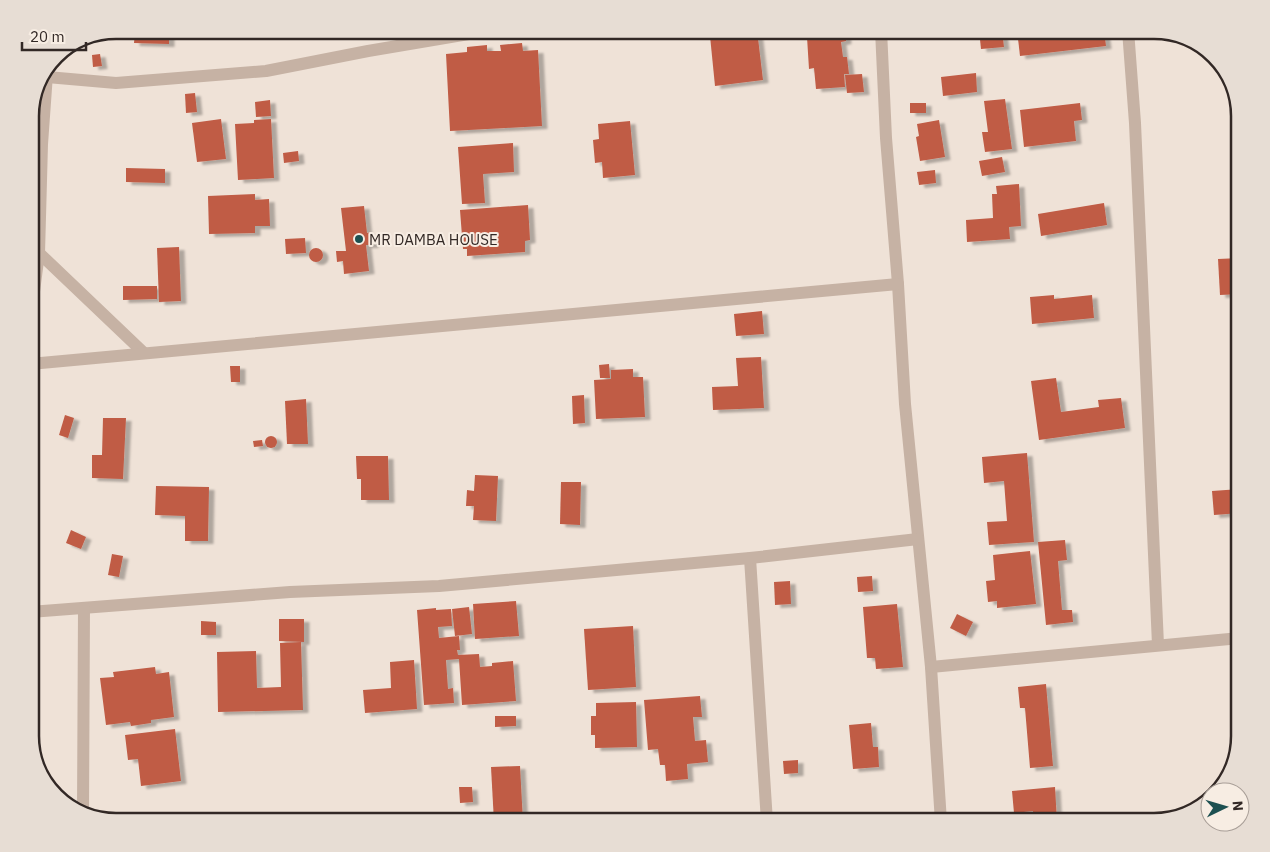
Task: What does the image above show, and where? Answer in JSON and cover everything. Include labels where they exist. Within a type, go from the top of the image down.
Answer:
[{"type":"street","points":[[51,75],[116,83],[266,71],[439,39]]},
{"type":"street","points":[[881,39],[886,138],[898,284],[905,404],[931,667],[940,813]]},
{"type":"street","points":[[1129,39],[1135,123],[1158,645]]},
{"type":"street","points":[[39,125],[45,86]]},
{"type":"street","points":[[39,253],[144,353]]},
{"type":"street","points":[[39,363],[898,284]]},
{"type":"street","points":[[39,608],[84,608],[290,592],[439,586],[750,558],[918,539]]},
{"type":"street","points":[[750,558],[766,813]]},
{"type":"street","points":[[83,805],[84,608]]},
{"type":"street","points":[[931,667],[1231,639]]},
{"type":"building","points":[[134,39],[169,39],[169,44],[134,43]]},
{"type":"building","points":[[710,39],[758,39],[763,80],[715,86]]},
{"type":"building","points":[[807,39],[846,39],[846,41],[841,42],[843,57],[847,57],[849,74],[844,74],[845,87],[816,89],[814,68],[809,69]]},
{"type":"building","points":[[980,39],[1003,39],[1004,47],[981,49]]},
{"type":"building","points":[[1018,39],[1105,39],[1106,46],[1020,56]]},
{"type":"building","points":[[522,43],[523,51],[538,50],[542,126],[450,131],[446,54],[467,52],[467,47],[487,45],[487,51],[501,51],[500,45]]},
{"type":"building","points":[[100,54],[102,66],[93,67],[92,55]]},
{"type":"building","points":[[976,73],[977,92],[943,96],[941,77]]},
{"type":"building","points":[[862,74],[864,92],[847,93],[845,75]]},
{"type":"building","points":[[195,93],[197,112],[186,113],[185,94]]},
{"type":"building","points":[[1005,99],[1012,149],[985,152],[982,132],[988,132],[984,101]]},
{"type":"building","points":[[270,100],[271,116],[256,117],[255,102]]},
{"type":"building","points":[[910,103],[926,103],[926,113],[910,113]]},
{"type":"building","points":[[1080,103],[1082,120],[1074,121],[1076,141],[1024,147],[1020,110]]},
{"type":"building","points":[[221,119],[226,159],[197,162],[192,123]]},
{"type":"building","points":[[271,119],[274,178],[238,180],[235,124],[254,123],[254,120]]},
{"type":"building","points":[[939,120],[945,157],[920,161],[916,137],[919,136],[917,124]]},
{"type":"building","points":[[630,121],[635,175],[603,178],[602,162],[595,163],[593,140],[599,139],[598,124]]},
{"type":"building","points":[[513,143],[514,172],[483,174],[485,203],[462,204],[458,147]]},
{"type":"building","points":[[298,151],[299,161],[284,163],[283,153]]},
{"type":"building","points":[[1002,157],[1005,172],[982,176],[979,161]]},
{"type":"building","points":[[126,168],[165,169],[165,183],[126,182]]},
{"type":"building","points":[[935,170],[936,183],[919,185],[917,172]]},
{"type":"building","points":[[1019,184],[1021,226],[1009,227],[1010,239],[967,242],[966,220],[993,218],[992,194],[997,194],[996,186]]},
{"type":"building","points":[[255,194],[255,200],[269,199],[270,226],[255,226],[255,233],[209,234],[208,196]]},
{"type":"building","points":[[1104,203],[1107,225],[1041,236],[1038,214]]},
{"type":"building","points":[[528,205],[530,240],[525,241],[525,252],[467,256],[467,249],[463,249],[460,210]]},
{"type":"building","name":"MR DAMBA HOUSE","points":[[364,206],[367,233],[372,232],[373,245],[366,245],[369,271],[344,274],[343,261],[337,262],[336,251],[346,251],[341,208]]},
{"type":"building","points":[[305,238],[306,253],[286,254],[285,239]]},
{"type":"building","points":[[179,247],[181,301],[159,302],[157,248]]},
{"type":"building","points":[[316,248],[321,250],[323,255],[321,260],[316,262],[311,260],[309,255],[311,250]]},
{"type":"building","points":[[1231,258],[1231,294],[1220,295],[1218,259]]},
{"type":"building","points":[[123,286],[157,286],[157,299],[123,300]]},
{"type":"building","points":[[1054,295],[1054,299],[1092,295],[1094,318],[1032,324],[1030,297]]},
{"type":"building","points":[[762,311],[764,334],[736,336],[734,314]]},
{"type":"building","points":[[761,357],[764,408],[713,410],[712,387],[738,386],[736,358]]},
{"type":"building","points":[[609,364],[610,378],[600,378],[599,365]]},
{"type":"building","points":[[230,366],[240,366],[240,382],[231,382]]},
{"type":"building","points":[[633,369],[633,377],[643,377],[645,417],[596,419],[594,380],[611,379],[611,370]]},
{"type":"building","points":[[1056,378],[1061,412],[1099,407],[1098,400],[1121,398],[1125,428],[1039,440],[1031,381]]},
{"type":"building","points":[[584,395],[585,423],[573,424],[572,396]]},
{"type":"building","points":[[306,399],[308,444],[287,444],[285,401]]},
{"type":"building","points":[[65,415],[74,418],[68,438],[59,435]]},
{"type":"building","points":[[103,418],[126,418],[123,479],[92,478],[92,455],[102,455]]},
{"type":"building","points":[[269,436],[273,436],[277,442],[273,448],[269,448],[265,444],[265,440]]},
{"type":"building","points":[[262,440],[263,446],[254,447],[253,441]]},
{"type":"building","points":[[1027,453],[1034,542],[989,545],[987,522],[1007,521],[1004,481],[984,483],[982,457]]},
{"type":"building","points":[[356,456],[388,456],[389,500],[361,500],[361,479],[357,479]]},
{"type":"building","points":[[475,475],[498,476],[496,521],[473,520],[474,506],[466,506],[467,490],[474,491]]},
{"type":"building","points":[[561,482],[581,482],[580,525],[560,524]]},
{"type":"building","points":[[156,486],[209,487],[208,541],[185,541],[185,516],[155,515]]},
{"type":"building","points":[[1231,490],[1231,514],[1214,515],[1212,491]]},
{"type":"building","points":[[71,530],[86,537],[81,549],[66,543]]},
{"type":"building","points":[[1065,540],[1067,560],[1058,561],[1062,610],[1072,610],[1073,622],[1046,625],[1038,542]]},
{"type":"building","points":[[1030,551],[1036,604],[997,608],[997,601],[988,602],[986,581],[995,580],[993,555]]},
{"type":"building","points":[[112,554],[123,556],[119,577],[108,575]]},
{"type":"building","points":[[872,576],[873,591],[858,592],[857,577]]},
{"type":"building","points":[[790,581],[791,604],[775,605],[774,582]]},
{"type":"building","points":[[516,601],[519,636],[475,639],[473,604]]},
{"type":"building","points":[[897,604],[903,667],[876,669],[875,658],[867,658],[863,607]]},
{"type":"building","points":[[469,607],[472,634],[455,636],[452,609]]},
{"type":"building","points":[[436,608],[436,610],[451,609],[452,626],[438,627],[439,638],[459,636],[460,650],[457,650],[458,655],[479,654],[480,667],[492,666],[492,663],[513,661],[516,701],[462,705],[459,659],[446,660],[448,689],[453,688],[454,703],[424,705],[417,610]]},
{"type":"building","points":[[957,614],[973,622],[966,636],[950,628]]},
{"type":"building","points":[[279,619],[304,619],[304,642],[279,641]]},
{"type":"building","points":[[201,621],[216,622],[216,635],[201,635]]},
{"type":"building","points":[[633,626],[636,687],[588,690],[584,629]]},
{"type":"building","points":[[301,642],[303,710],[218,712],[217,652],[256,651],[257,688],[281,687],[280,643]]},
{"type":"building","points":[[414,660],[417,709],[365,713],[363,690],[391,688],[390,662]]},
{"type":"building","points":[[155,667],[156,674],[169,672],[174,717],[151,720],[151,723],[131,726],[130,722],[106,725],[100,678],[114,677],[113,672]]},
{"type":"building","points":[[1046,684],[1053,766],[1030,768],[1025,708],[1020,708],[1018,687]]},
{"type":"building","points":[[700,696],[702,717],[693,717],[695,741],[706,740],[708,762],[687,764],[688,779],[666,781],[665,765],[660,765],[658,749],[648,750],[644,700]]},
{"type":"building","points":[[636,702],[637,747],[595,748],[595,735],[591,735],[591,716],[596,716],[596,703]]},
{"type":"building","points":[[495,716],[516,716],[516,726],[495,727]]},
{"type":"building","points":[[871,723],[873,747],[878,747],[879,767],[853,769],[849,725]]},
{"type":"building","points":[[175,729],[181,781],[141,786],[138,759],[128,760],[125,735]]},
{"type":"building","points":[[798,760],[798,773],[784,774],[783,761]]},
{"type":"building","points":[[520,766],[523,813],[494,813],[491,767]]},
{"type":"building","points":[[459,787],[472,787],[473,802],[460,803]]},
{"type":"building","points":[[1055,787],[1056,813],[1033,813],[1033,811],[1014,813],[1012,791]]},
{"type":"place","name":"MR DAMBA HOUSE","points":[[359,239]]}]
